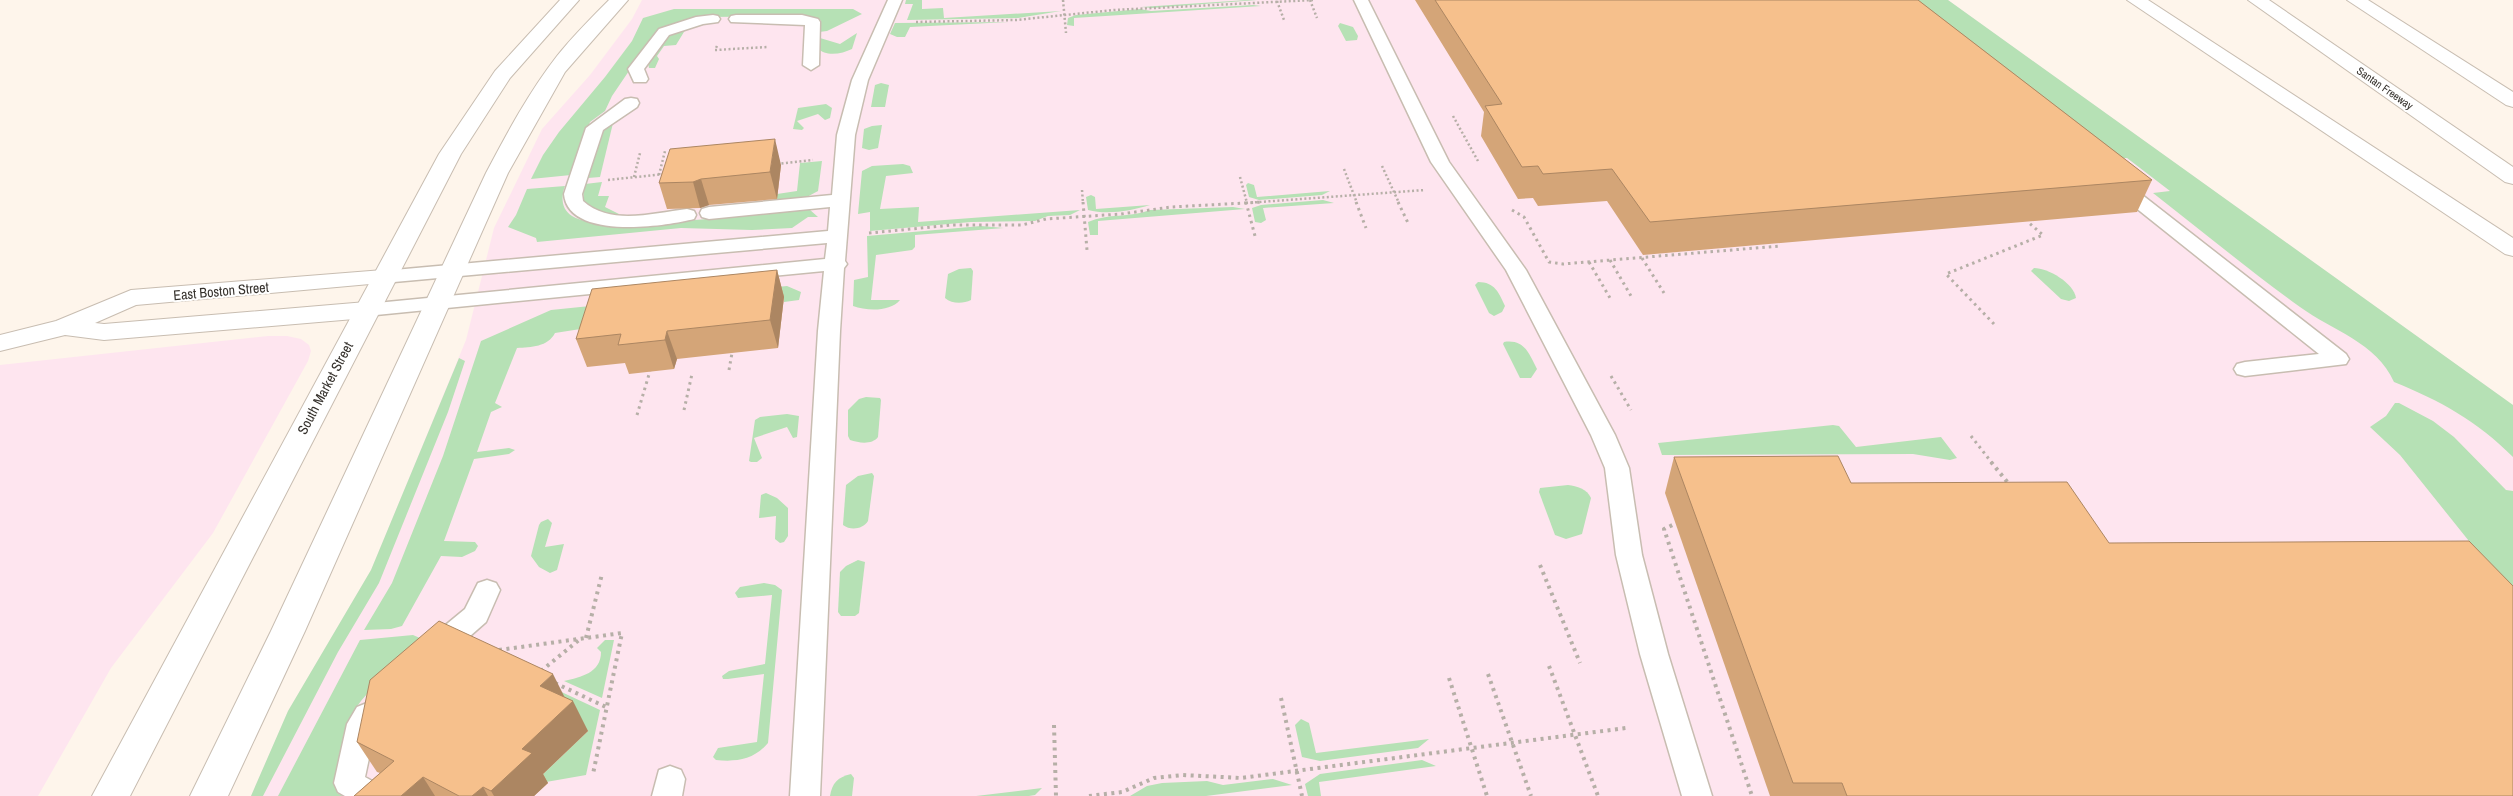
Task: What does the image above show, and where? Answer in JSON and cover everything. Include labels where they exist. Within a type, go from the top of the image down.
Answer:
[{"type":"main road","name":"South Market Street","points":[[111,796],[383,277],[450,154],[476,111],[502,76],[570,0]]},
{"type":"main road","points":[[208,796],[260,694],[436,303],[518,132],[557,69],[619,0]]},
{"type":"main road","points":[[2136,0],[2513,249]]},
{"type":"main road","name":"Santan Freeway","points":[[2257,0],[2513,176]]},
{"type":"main road","points":[[2356,0],[2513,101]]},
{"type":"main road","name":"East Boston Street","points":[[0,343],[65,327],[131,298],[383,277]]},
{"type":"main road","name":"East Boston Street","points":[[65,327],[104,332],[366,310]]},
{"type":"lane","points":[[805,796],[830,331],[837,264],[846,135],[855,95],[895,0]]},
{"type":"lane","points":[[1361,0],[1440,162],[1516,270],[1603,435],[1617,468],[1629,555],[1654,654],[1696,796]]},
{"type":"lane","points":[[640,79],[636,69],[664,32],[701,20],[712,19]]},
{"type":"lane","points":[[736,19],[802,19],[813,22],[811,65]]},
{"type":"lane","points":[[631,103],[595,128],[589,140],[573,194],[574,203],[588,215],[608,220],[686,215]]},
{"type":"lane","points":[[2104,174],[2338,359],[2244,369]]},
{"type":"lane","points":[[709,213],[841,200]]},
{"type":"lane","points":[[383,277],[839,236]]},
{"type":"lane","points":[[366,310],[837,264]]},
{"type":"lane","points":[[418,664],[476,614],[487,590]]},
{"type":"lane","points":[[372,796],[349,783],[362,724],[375,702],[382,696]]},
{"type":"path","points":[[1063,0],[1066,33]]},
{"type":"path","points":[[908,22],[1016,20],[1122,9],[1311,0],[1317,18]]},
{"type":"path","points":[[1277,1],[1284,20]]},
{"type":"path","points":[[1452,114],[1480,166]]},
{"type":"path","points":[[659,175],[665,151]]},
{"type":"path","points":[[634,177],[640,153]]},
{"type":"path","points":[[768,165],[844,158]]},
{"type":"path","points":[[1382,166],[1409,225]]},
{"type":"path","points":[[1344,169],[1366,228]]},
{"type":"path","points":[[606,180],[667,174]]},
{"type":"path","points":[[1240,177],[1255,236]]},
{"type":"path","points":[[861,234],[981,224],[1035,224],[1046,219],[1134,212],[1149,208],[1247,203],[1432,189]]},
{"type":"path","points":[[1082,190],[1087,250]]},
{"type":"path","points":[[1506,207],[1524,216],[1549,262],[1563,264],[1780,246]]},
{"type":"path","points":[[1994,324],[1946,274],[2043,235],[2028,222]]},
{"type":"path","points":[[1642,258],[1664,293]]},
{"type":"path","points":[[1610,260],[1631,296]]},
{"type":"path","points":[[1589,262],[1610,298]]},
{"type":"path","points":[[729,370],[732,353]]},
{"type":"path","points":[[638,415],[650,371]]},
{"type":"path","points":[[684,410],[692,374]]},
{"type":"path","points":[[1611,376],[1631,410]]},
{"type":"path","points":[[1971,436],[2013,490]]},
{"type":"path","points":[[1687,518],[1664,529],[1752,796]]},
{"type":"path","points":[[1540,565],[1580,663]]},
{"type":"path","points":[[602,574],[583,638],[537,674],[606,707]]},
{"type":"path","points":[[498,650],[622,633],[593,774]]},
{"type":"path","points":[[1549,666],[1598,796]]},
{"type":"path","points":[[1488,674],[1531,796]]},
{"type":"path","points":[[1449,678],[1487,796]]},
{"type":"path","points":[[1281,698],[1302,796]]},
{"type":"path","points":[[1054,726],[1056,796]]},
{"type":"path","points":[[1088,796],[1122,792],[1136,784],[1154,778],[1183,775],[1241,778],[1626,728]]},
{"type":"shaded area","points":[[642,0],[1948,0],[2513,405],[2513,796],[251,796],[288,711],[371,570],[466,340],[494,228],[542,129],[590,75],[632,19]]},
{"type":"shaded area","points":[[268,336],[287,336],[301,339],[309,345],[311,351],[308,361],[213,533],[111,668],[38,796],[0,796],[0,365]]},
{"type":"green space","points":[[906,0],[922,0],[922,9],[943,8],[944,18],[1061,11],[1018,18],[907,20],[913,4],[905,4]]},
{"type":"green space","points":[[1247,0],[1257,0],[1152,8],[1141,7]]},
{"type":"green space","points":[[1907,0],[1948,0],[2513,405],[2513,457],[2486,433],[2458,413],[2394,382],[2386,368],[2365,347],[2300,307],[2153,193],[2170,191],[2127,158],[2111,159]]},
{"type":"green space","points":[[1261,6],[1074,18],[1074,26],[1067,25],[1068,18],[1076,15],[1140,9],[1151,11]]},
{"type":"green space","points":[[674,9],[853,9],[862,14],[827,31],[819,32],[821,21],[819,19],[801,16],[704,17],[656,31],[612,96],[605,111],[590,122],[571,175],[531,179],[543,155],[559,132],[632,41],[643,18]]},
{"type":"green space","points":[[1009,22],[910,27],[905,37],[897,37],[890,34],[895,23]]},
{"type":"green space","points":[[1340,23],[1353,27],[1358,36],[1357,40],[1346,41],[1338,26]]},
{"type":"green space","points":[[687,27],[676,45],[664,46],[657,56],[659,59],[655,68],[649,68],[648,63],[669,35]]},
{"type":"green space","points":[[857,33],[852,49],[848,51],[829,54],[818,48],[820,38],[840,44]]},
{"type":"green space","points":[[881,83],[889,85],[885,107],[871,107],[875,85]]},
{"type":"green space","points":[[826,104],[832,108],[830,118],[825,120],[818,114],[797,121],[804,128],[802,130],[793,129],[798,108]]},
{"type":"green space","points":[[613,123],[600,177],[588,178],[603,125]]},
{"type":"green space","points":[[882,125],[878,148],[869,150],[862,148],[864,129]]},
{"type":"green space","points":[[822,161],[818,191],[805,198],[776,200],[777,194],[797,191],[800,163]]},
{"type":"green space","points":[[903,164],[910,166],[913,173],[886,176],[880,209],[919,207],[918,222],[1080,210],[1070,215],[1048,216],[1035,221],[971,222],[870,231],[870,212],[858,214],[862,171],[872,166]]},
{"type":"green space","points":[[602,182],[598,196],[609,196],[605,207],[618,215],[601,213],[584,202],[583,190],[585,184]]},
{"type":"green space","points":[[1248,183],[1254,185],[1257,197],[1330,191],[1322,195],[1259,200],[1249,197],[1246,185]]},
{"type":"green space","points":[[565,186],[563,198],[564,206],[568,213],[589,222],[646,224],[801,208],[809,209],[818,217],[808,217],[792,228],[752,230],[681,228],[537,242],[536,238],[508,227],[516,215],[527,189]]},
{"type":"green space","points":[[1091,195],[1095,197],[1096,209],[1150,205],[1119,212],[1088,210],[1086,197]]},
{"type":"green space","points":[[1323,200],[1334,203],[1263,208],[1266,220],[1261,223],[1255,222],[1252,208],[1261,205]]},
{"type":"green space","points":[[1233,207],[1245,209],[1098,221],[1098,235],[1090,235],[1088,222],[1103,217],[1135,214],[1150,210]]},
{"type":"green space","points":[[981,226],[1004,228],[915,235],[915,247],[912,250],[876,255],[871,300],[900,300],[890,307],[878,309],[865,309],[853,306],[854,280],[868,277],[867,236]]},
{"type":"green space","points":[[971,268],[973,271],[971,300],[958,303],[945,298],[948,274],[959,269]]},
{"type":"green space","points":[[2034,268],[2060,277],[2071,287],[2076,298],[2069,301],[2061,299],[2031,271]]},
{"type":"green space","points":[[1478,282],[1484,282],[1496,289],[1505,306],[1502,312],[1494,316],[1489,313],[1475,285]]},
{"type":"green space","points":[[787,286],[801,292],[799,300],[784,302],[784,297],[555,333],[544,344],[517,348],[495,403],[502,407],[491,412],[477,452],[509,448],[515,450],[509,454],[474,459],[444,541],[475,542],[478,546],[475,551],[462,557],[441,556],[402,626],[391,629],[364,630],[392,583],[443,456],[481,341],[551,310]]},
{"type":"green space","points":[[1504,342],[1522,345],[1529,353],[1537,369],[1531,378],[1520,378],[1503,344]]},
{"type":"green space","points":[[459,358],[465,361],[448,412],[379,583],[338,652],[263,796],[251,796],[288,711],[371,570]]},
{"type":"green space","points":[[866,397],[880,398],[881,400],[878,437],[869,442],[850,440],[848,436],[848,410],[859,399]]},
{"type":"green space","points":[[2395,403],[2399,403],[2433,421],[2454,437],[2506,490],[2513,491],[2513,596],[2400,455],[2370,427],[2386,416]]},
{"type":"green space","points":[[787,414],[799,416],[797,437],[793,438],[787,427],[754,438],[762,458],[757,462],[749,461],[755,420],[760,417]]},
{"type":"green space","points":[[1833,425],[1839,426],[1856,447],[1941,437],[1957,458],[1950,460],[1913,454],[1662,455],[1658,443]]},
{"type":"green space","points":[[872,473],[874,476],[868,521],[860,527],[846,527],[843,525],[846,485],[858,476]]},
{"type":"green space","points":[[1568,485],[1581,488],[1591,498],[1582,534],[1566,539],[1555,535],[1539,492],[1540,488]]},
{"type":"green space","points":[[766,493],[777,498],[788,508],[788,536],[784,542],[780,543],[775,539],[776,516],[759,518],[761,495]]},
{"type":"green space","points":[[548,519],[552,523],[545,547],[564,544],[557,570],[550,573],[539,567],[531,556],[539,525]]},
{"type":"green space","points":[[858,560],[865,562],[859,613],[855,616],[841,616],[838,612],[840,572],[846,566]]},
{"type":"green space","points":[[764,583],[775,585],[782,590],[768,743],[757,753],[744,759],[731,761],[716,760],[713,757],[718,748],[757,742],[764,674],[728,679],[723,679],[722,676],[729,671],[765,664],[772,595],[738,598],[735,593],[740,587]]},
{"type":"green space","points":[[413,635],[429,642],[372,689],[362,700],[348,724],[342,749],[337,793],[343,796],[278,796],[360,640]]},
{"type":"green space","points":[[605,640],[614,640],[602,698],[564,681],[583,676],[598,665],[601,652],[597,648]]},
{"type":"green space","points":[[553,688],[600,710],[586,775],[546,782],[539,778],[588,731]]},
{"type":"green space","points":[[1301,719],[1309,723],[1316,753],[1429,739],[1418,748],[1320,761],[1302,757],[1295,725]]},
{"type":"green space","points":[[1422,760],[1436,766],[1319,782],[1321,796],[1308,796],[1305,784],[1320,774]]},
{"type":"green space","points":[[851,774],[854,778],[852,796],[830,796],[836,781]]},
{"type":"green space","points":[[1273,779],[1292,785],[1206,796],[1130,796],[1147,786],[1162,783],[1207,781],[1223,785]]},
{"type":"green space","points":[[1042,788],[1035,795],[1029,796],[976,796]]},
{"type":"building","points":[[1435,0],[1918,0],[2152,180],[1650,222],[1612,169],[1543,174],[1538,166],[1522,167],[1485,106],[1502,104]]},
{"type":"building","points":[[775,139],[770,172],[701,179],[693,182],[659,183],[670,149]]},
{"type":"building","points":[[777,270],[770,320],[667,331],[665,340],[618,345],[621,334],[576,339],[592,289]]},
{"type":"building","points":[[1838,456],[1851,483],[2067,482],[2109,543],[2469,541],[2513,586],[2513,796],[1847,796],[1842,783],[1793,783],[1674,457]]},
{"type":"building","points":[[439,621],[553,674],[540,686],[573,701],[522,749],[532,753],[491,791],[483,787],[472,796],[459,796],[423,777],[401,796],[354,796],[394,761],[357,742],[370,680]]}]
